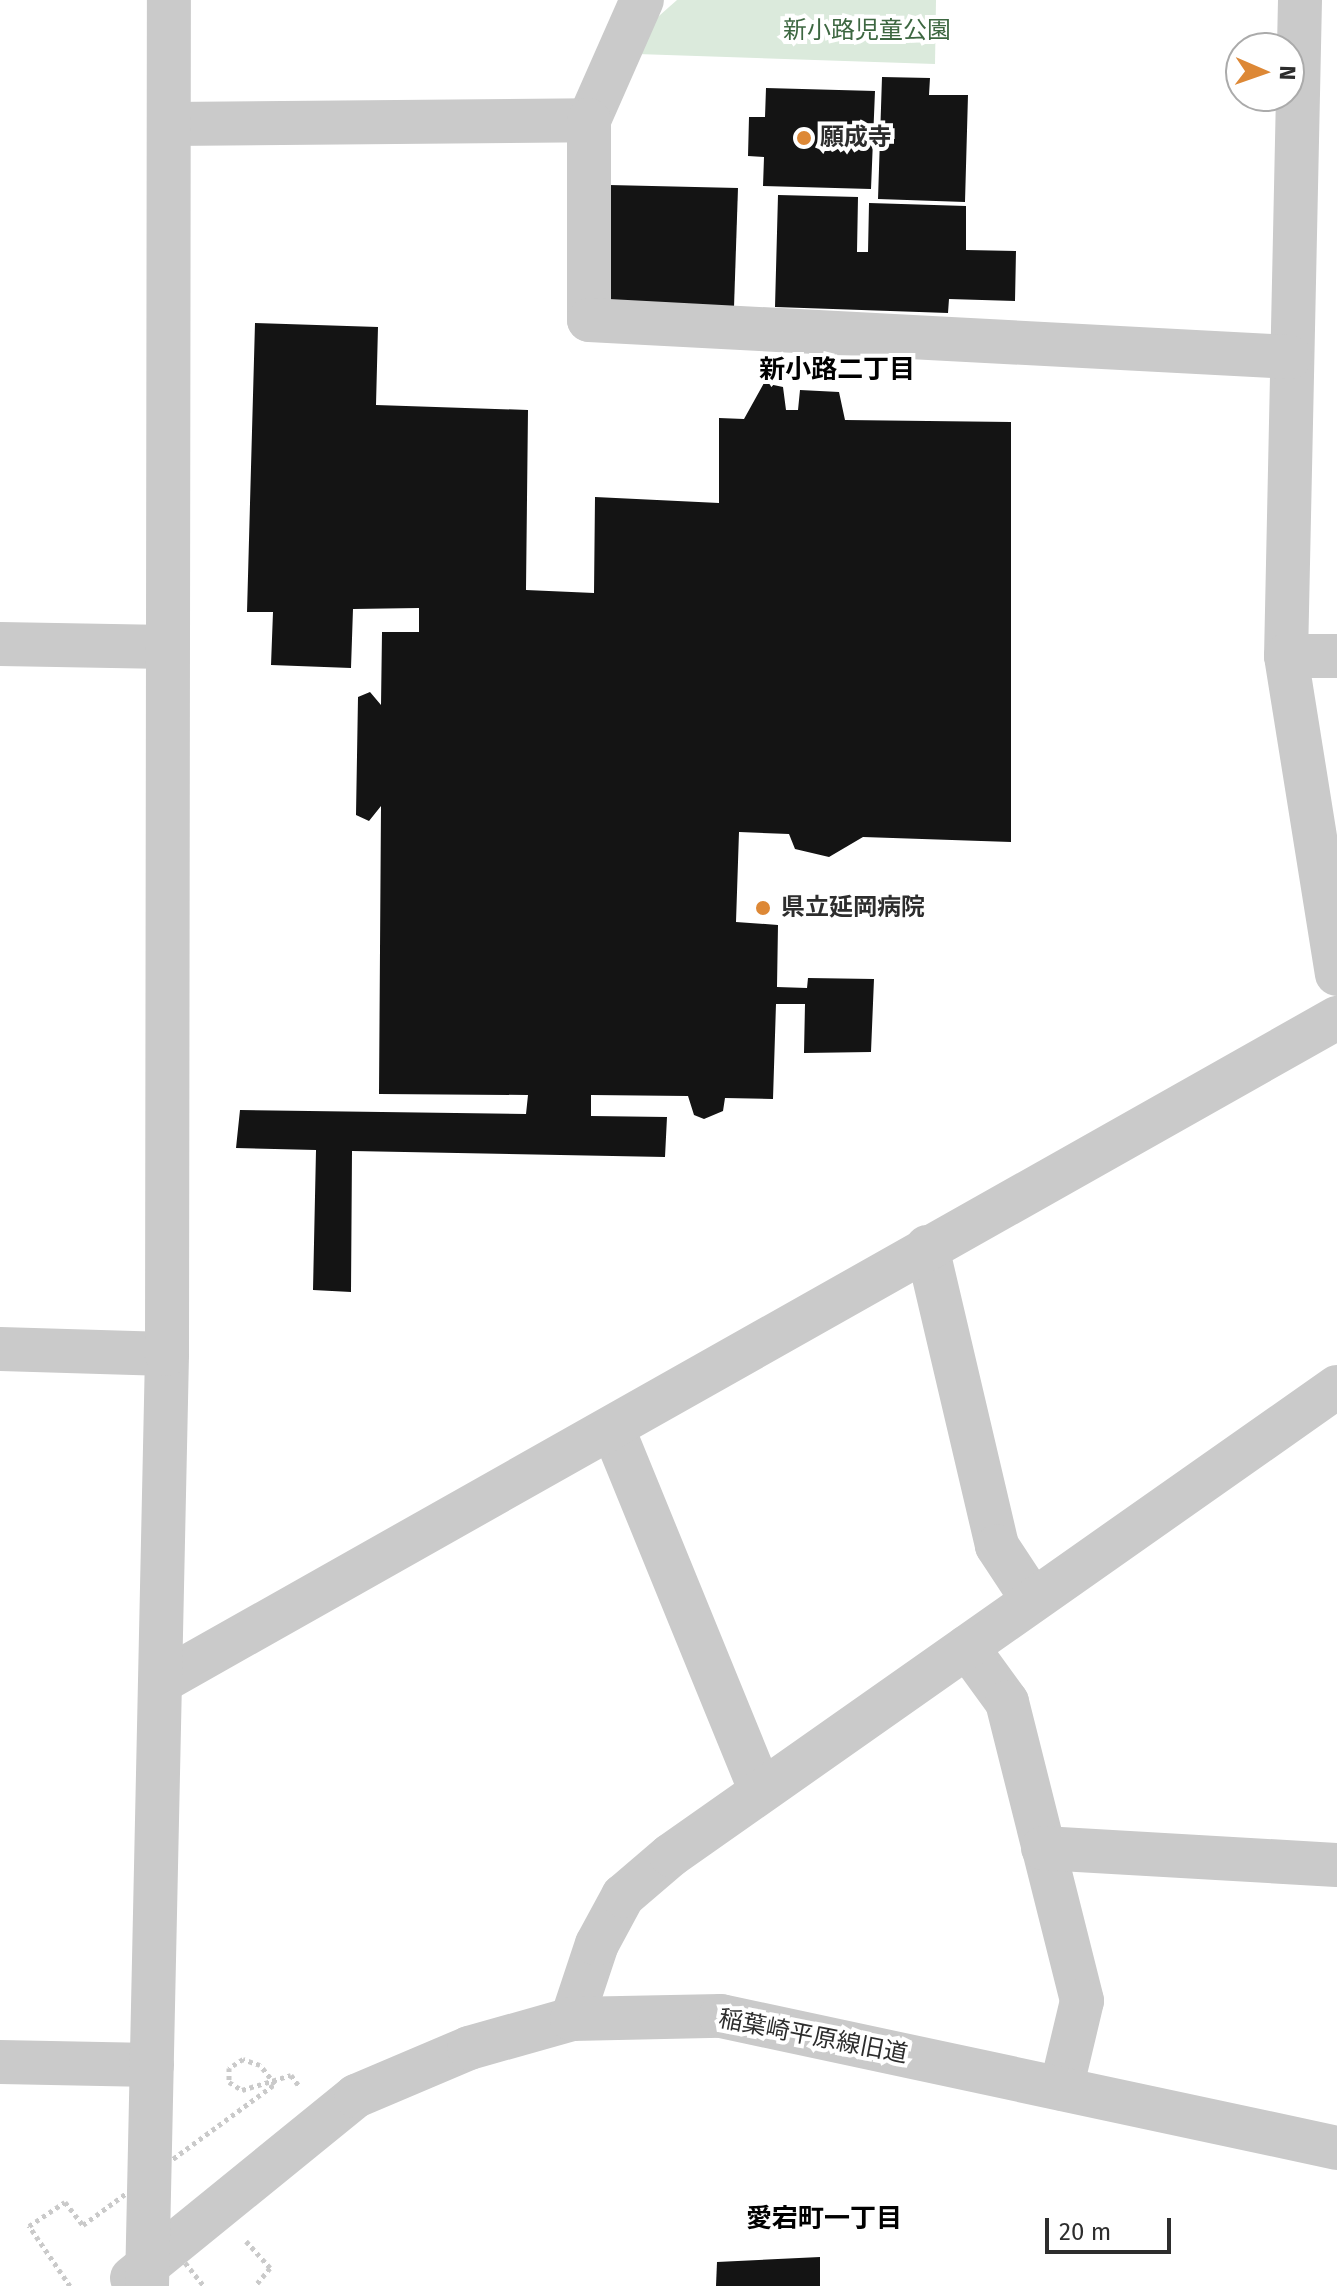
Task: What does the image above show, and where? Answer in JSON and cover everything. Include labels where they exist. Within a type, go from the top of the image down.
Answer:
[{"type":"street","points":[[138,2280],[152,2065],[164,1680],[169,0]]},
{"type":"street","points":[[642,0],[589,120],[589,320],[1290,357]]},
{"type":"street","points":[[1300,0],[1286,656],[1337,974]]},
{"type":"street","points":[[170,124],[589,120]]},
{"type":"street","points":[[0,644],[168,647]]},
{"type":"street","points":[[1286,656],[1337,656]]},
{"type":"street","points":[[164,1680],[1337,1018]]},
{"type":"street","points":[[927,1247],[997,1546],[1032,1599]]},
{"type":"street","points":[[0,1349],[167,1354]]},
{"type":"street","points":[[572,2019],[597,1944],[623,1896],[760,1789],[1337,1387]]},
{"type":"street","points":[[613,1429],[760,1789]]},
{"type":"street","points":[[967,1647],[1007,1702],[1082,2001],[1061,2089]]},
{"type":"street","points":[[1043,1848],[1337,1865]]},
{"type":"street","name":"稲葉崎平原線旧道","points":[[138,2280],[356,2096],[469,2048],[572,2019],[721,2016],[1337,2148]]},
{"type":"street","points":[[0,2062],[152,2065]]},
{"type":"path","points":[[70,2286],[29,2226],[65,2202],[83,2225],[130,2194],[275,2084],[260,2065],[243,2059],[229,2068],[229,2082],[242,2090],[291,2075]]},
{"type":"path","points":[[130,2194],[204,2286]]},
{"type":"path","points":[[255,2286],[270,2268]]},
{"type":"green space","name":"新小路児童公園","points":[[677,0],[936,0],[935,64],[637,54],[651,23]]},
{"type":"building","points":[[882,77],[930,78],[929,95],[968,95],[965,202],[878,199]]},
{"type":"building","points":[[766,88],[875,91],[871,189],[763,186],[764,157],[748,156],[749,117],[765,117]]},
{"type":"building","points":[[609,185],[738,188],[734,307],[605,303]]},
{"type":"building","points":[[778,195],[858,197],[857,252],[868,252],[869,203],[966,206],[966,250],[1016,251],[1015,301],[949,299],[948,313],[775,307]]},
{"type":"building","points":[[255,323],[378,327],[376,405],[528,410],[526,590],[594,593],[595,497],[719,503],[719,418],[744,419],[764,383],[783,387],[786,410],[798,410],[800,390],[839,392],[845,420],[1011,422],[1011,842],[863,837],[829,857],[795,849],[789,834],[739,832],[736,922],[778,925],[777,987],[807,988],[808,978],[874,979],[871,1052],[804,1053],[805,1004],[776,1004],[773,1099],[725,1098],[723,1111],[704,1119],[694,1115],[688,1096],[591,1095],[591,1116],[667,1117],[665,1157],[352,1151],[351,1292],[313,1290],[316,1150],[236,1148],[240,1110],[526,1114],[528,1095],[379,1094],[381,806],[369,821],[356,815],[358,697],[370,692],[381,705],[382,632],[419,632],[419,608],[353,609],[351,668],[271,665],[273,612],[247,612]]},
{"type":"building","points":[[820,2257],[820,2286],[716,2286],[717,2262]]},
{"type":"place","name":"願成寺","points":[[804,138]]},
{"type":"place","name":"県立延岡病院","points":[[763,908]]},
{"type":"district","name":"新小路二丁目","points":[[837,370]]},
{"type":"district","name":"愛宕町一丁目","points":[[824,2219]]}]
